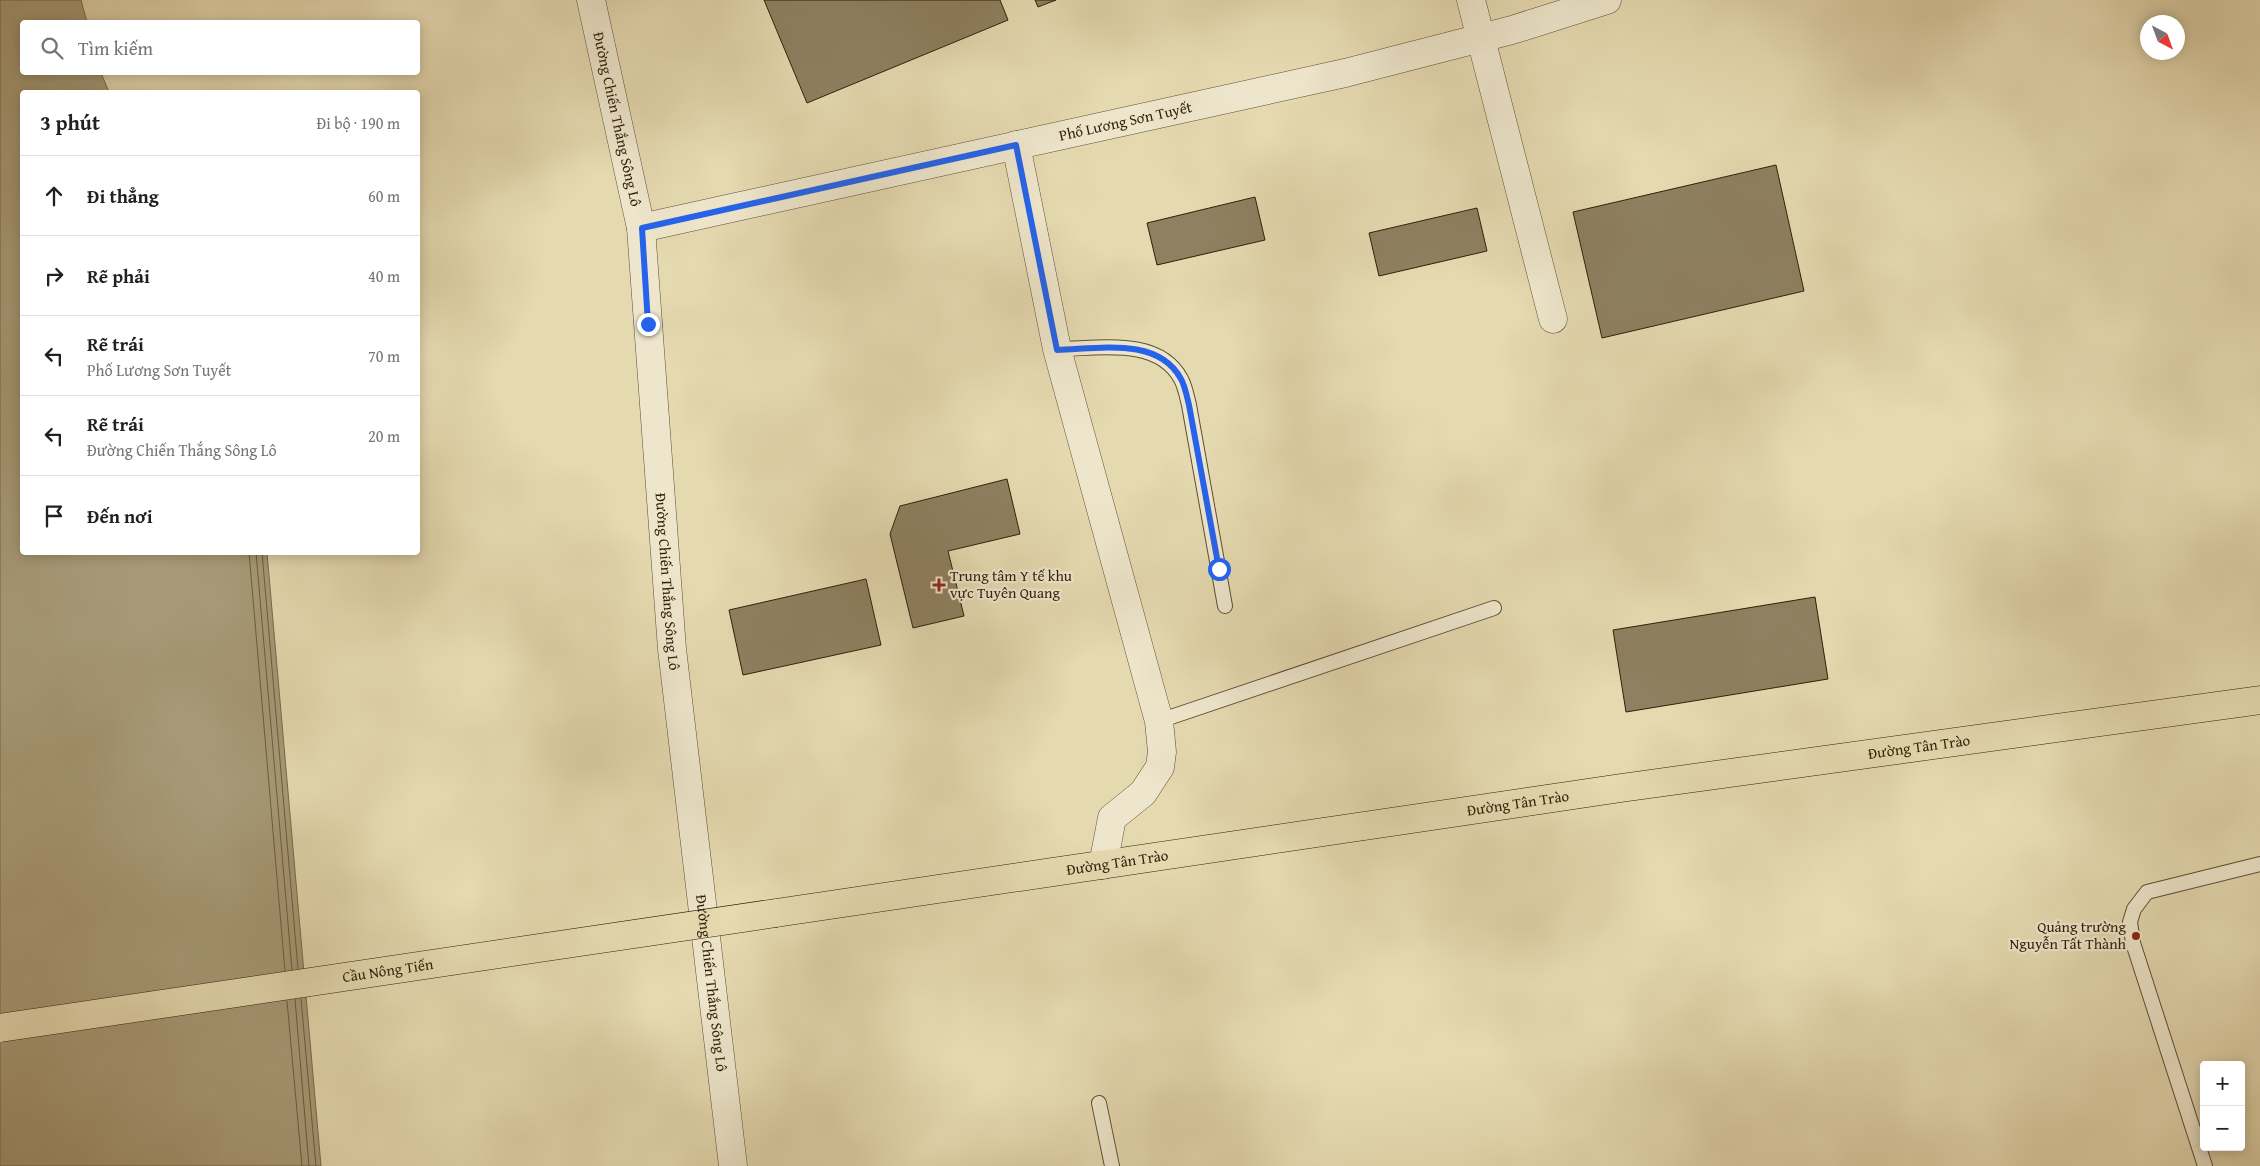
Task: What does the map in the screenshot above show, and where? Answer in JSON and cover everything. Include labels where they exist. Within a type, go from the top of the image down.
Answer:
[{"type":"highway","name":"Đường Tân Trào","points":[[776,913],[1621,788],[2260,700]]},
{"type":"highway","name":"Cầu Nông Tiến","points":[[0,1028],[776,913]]},
{"type":"street","name":"Đường Chiến Thắng Sông Lô","points":[[591,0],[642,228],[672,649],[733,1166]]},
{"type":"street","points":[[1471,0],[1553,319]]},
{"type":"street","name":"Phố Lương Sơn Tuyết","points":[[642,228],[1345,73],[1512,30],[1607,0]]},
{"type":"street","points":[[1016,145],[1057,350],[1159,721],[1162,752],[1160,767],[1142,793],[1112,818],[1103,865]]},
{"type":"lane","points":[[1057,350],[1130,348],[1149,351],[1168,362],[1181,379],[1189,405],[1226,606]]},
{"type":"lane","points":[[1159,721],[1494,608]]},
{"type":"lane","points":[[2204,1166],[2133,943],[2130,922],[2134,909],[2147,892],[2260,864]]},
{"type":"lane","points":[[1099,1103],[1112,1166]]},
{"type":"water","points":[[0,0],[81,0],[86,20],[20,20],[20,75],[102,75],[108,90],[20,90],[20,555],[267,555],[321,1166],[0,1166]]},
{"type":"building","points":[[764,0],[1000,0],[1008,20],[807,103]]},
{"type":"building","points":[[1035,0],[1056,0],[1038,7]]},
{"type":"building","points":[[1776,165],[1804,291],[1602,338],[1573,212]]},
{"type":"building","points":[[1255,197],[1265,240],[1157,265],[1147,223]]},
{"type":"building","points":[[1477,208],[1487,251],[1379,276],[1369,233]]},
{"type":"building","points":[[1007,479],[1020,534],[948,551],[964,616],[913,628],[890,534],[900,506]]},
{"type":"building","points":[[866,579],[881,645],[743,675],[729,610]]},
{"type":"building","points":[[1815,597],[1828,679],[1626,712],[1613,630]]},
{"type":"place","name":"Trung tâm Y tế khu vực Tuyên Quang","points":[[939,585]]},
{"type":"place","name":"Quảng trường Nguyễn Tất Thành","points":[[2136,936]]},
{"type":"route","points":[[648,324],[642,228],[1016,145],[1057,350],[1130,348],[1149,351],[1168,362],[1181,379],[1189,405],[1219,569]]}]
